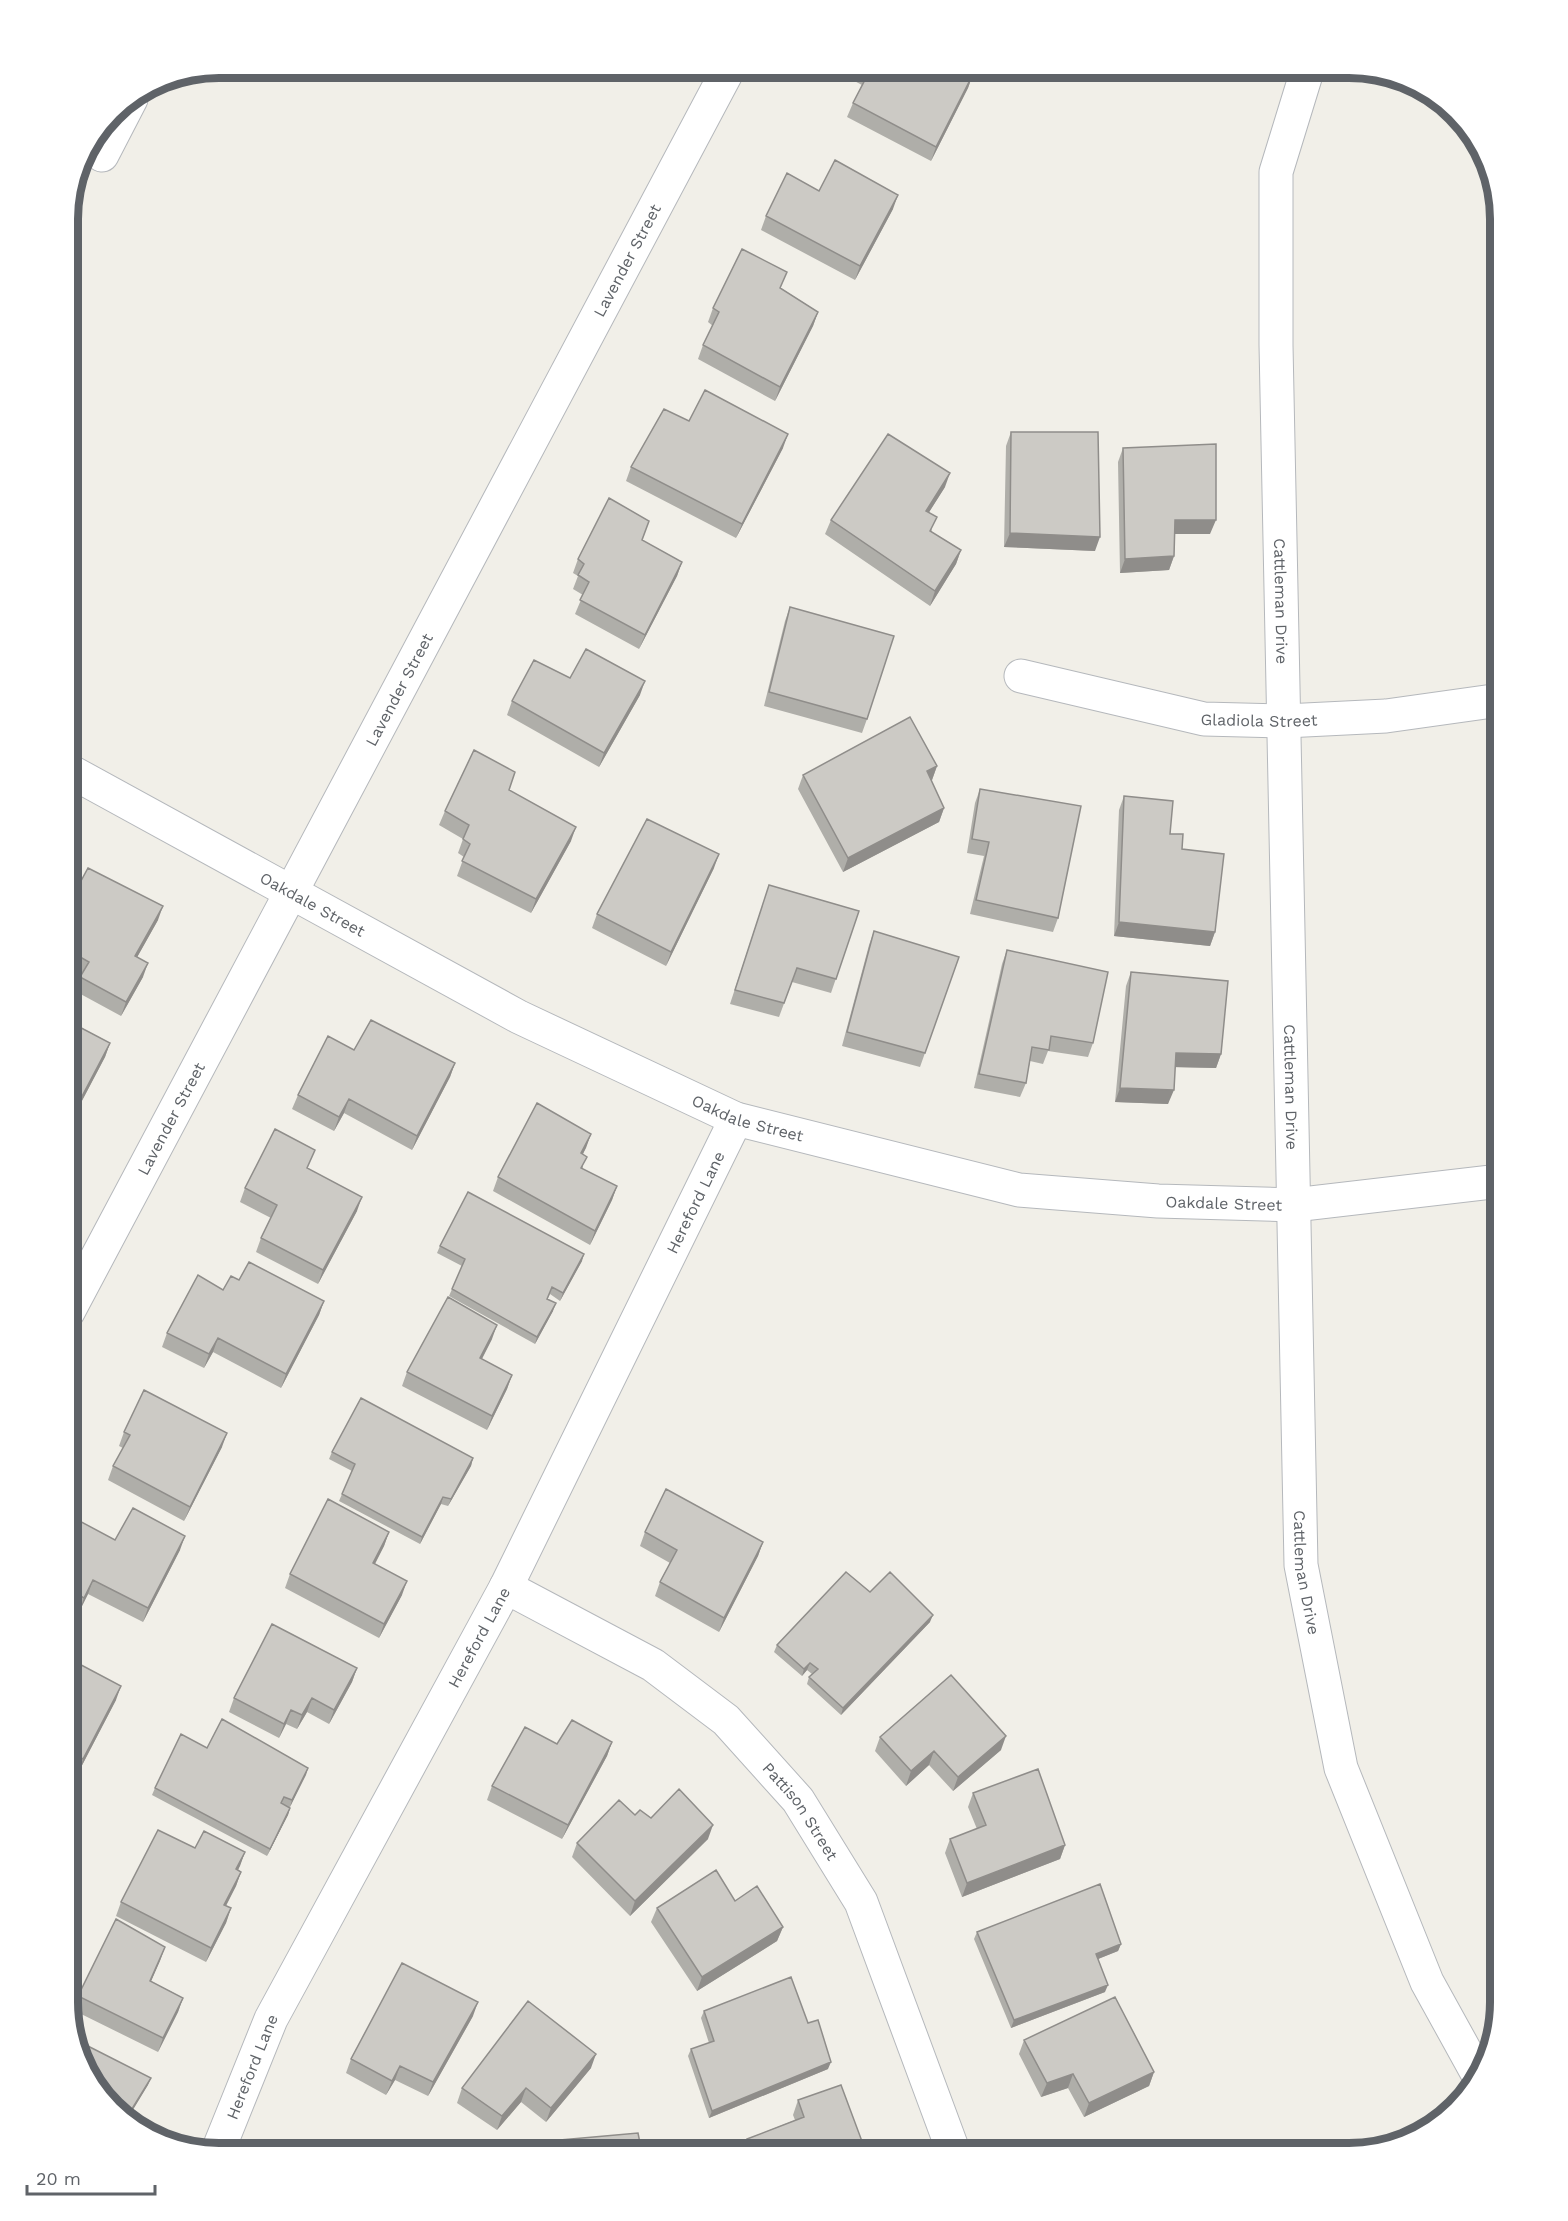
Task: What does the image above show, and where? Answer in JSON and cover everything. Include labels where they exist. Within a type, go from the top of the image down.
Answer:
[{"type":"street","name":"Lavender Street","points":[[78,1293],[292,895],[724,78]]},
{"type":"street","name":"Cattleman Drive","points":[[1305,78],[1276,172],[1276,345],[1301,1565],[1341,1768],[1427,1982],[1474,2067]]},
{"type":"street","points":[[102,155],[122,116]]},
{"type":"street","name":"Gladiola Street","points":[[1021,676],[1204,719],[1285,721],[1386,716],[1490,701]]},
{"type":"street","name":"Oakdale Street","points":[[78,776],[292,895],[519,1017],[736,1119],[1019,1190],[1158,1201],[1294,1205],[1490,1182]]},
{"type":"street","name":"Hereford Lane","points":[[222,2143],[271,2019],[506,1587],[736,1119]]},
{"type":"street","name":"Pattison Street","points":[[506,1587],[653,1665],[726,1720],[798,1800],[861,1902],[950,2143]]},
{"type":"building","points":[[866,78],[971,78],[936,147],[853,103]]},
{"type":"building","points":[[835,160],[898,195],[860,266],[766,216],[787,173],[819,191]]},
{"type":"building","points":[[742,249],[787,272],[780,288],[818,312],[780,387],[703,345],[719,312],[713,308]]},
{"type":"building","points":[[705,390],[788,434],[742,524],[631,467],[664,409],[689,421]]},
{"type":"building","points":[[1011,432],[1098,432],[1100,537],[1010,533]]},
{"type":"building","points":[[888,434],[950,473],[926,511],[937,517],[930,531],[961,550],[935,591],[831,520]]},
{"type":"building","points":[[1216,444],[1216,520],[1175,520],[1174,556],[1125,559],[1123,448]]},
{"type":"building","points":[[609,498],[649,521],[642,540],[682,562],[645,635],[580,600],[589,582],[578,575],[584,564],[578,559]]},
{"type":"building","points":[[790,607],[894,636],[867,719],[769,692]]},
{"type":"building","points":[[586,649],[645,681],[604,753],[512,701],[534,660],[570,678]]},
{"type":"building","points":[[910,717],[937,766],[927,771],[944,808],[848,858],[803,775]]},
{"type":"building","points":[[474,750],[515,772],[509,790],[576,827],[536,899],[462,861],[470,844],[463,839],[469,825],[445,811]]},
{"type":"building","points":[[980,789],[1081,806],[1058,918],[976,900],[989,842],[972,839]]},
{"type":"building","points":[[1124,796],[1173,801],[1170,834],[1183,834],[1182,849],[1224,854],[1215,932],[1119,922]]},
{"type":"building","points":[[647,819],[719,854],[671,952],[597,914]]},
{"type":"building","points":[[88,868],[163,906],[135,956],[148,963],[126,1002],[80,977],[89,962],[78,956],[78,886]]},
{"type":"building","points":[[769,885],[859,911],[836,979],[797,968],[784,1003],[735,990]]},
{"type":"building","points":[[874,931],[959,957],[925,1053],[847,1032]]},
{"type":"building","points":[[1007,950],[1108,972],[1093,1043],[1051,1036],[1049,1050],[1032,1047],[1026,1083],[979,1074]]},
{"type":"building","points":[[1131,972],[1228,981],[1221,1054],[1176,1053],[1174,1090],[1120,1088]]},
{"type":"building","points":[[371,1020],[455,1063],[417,1136],[349,1099],[339,1117],[298,1095],[328,1036],[354,1050]]},
{"type":"building","points":[[78,1026],[110,1043],[80,1100],[78,1099]]},
{"type":"building","points":[[537,1103],[591,1134],[581,1153],[587,1157],[581,1168],[617,1186],[595,1231],[498,1177]]},
{"type":"building","points":[[275,1129],[315,1150],[307,1168],[362,1197],[323,1270],[261,1238],[277,1205],[245,1188]]},
{"type":"building","points":[[468,1192],[584,1254],[563,1293],[552,1287],[547,1299],[556,1303],[537,1337],[452,1289],[465,1259],[440,1246]]},
{"type":"building","points":[[249,1262],[324,1301],[286,1374],[218,1338],[209,1354],[167,1333],[198,1275],[223,1290],[231,1276],[239,1280]]},
{"type":"building","points":[[448,1297],[497,1325],[480,1358],[512,1375],[492,1416],[407,1372]]},
{"type":"building","points":[[144,1390],[227,1433],[190,1507],[113,1466],[130,1435],[124,1432]]},
{"type":"building","points":[[361,1398],[473,1458],[451,1499],[443,1497],[422,1537],[342,1494],[355,1464],[332,1452]]},
{"type":"building","points":[[666,1489],[763,1542],[724,1618],[660,1582],[677,1550],[645,1532]]},
{"type":"building","points":[[328,1499],[389,1532],[373,1563],[407,1581],[384,1624],[290,1574]]},
{"type":"building","points":[[133,1508],[185,1536],[148,1608],[93,1580],[84,1598],[78,1595],[78,1520],[115,1540]]},
{"type":"building","points":[[846,1572],[870,1592],[890,1572],[933,1615],[843,1708],[809,1677],[818,1669],[810,1663],[804,1669],[777,1645]]},
{"type":"building","points":[[272,1624],[357,1668],[334,1710],[312,1698],[302,1715],[291,1710],[284,1724],[234,1698]]},
{"type":"building","points":[[78,1663],[121,1686],[83,1759],[78,1756]]},
{"type":"building","points":[[951,1675],[1006,1736],[958,1777],[934,1751],[911,1771],[880,1737]]},
{"type":"building","points":[[222,1719],[308,1768],[292,1800],[284,1797],[281,1803],[290,1808],[270,1849],[155,1788],[181,1734],[207,1748]]},
{"type":"building","points":[[572,1720],[612,1742],[568,1825],[492,1786],[525,1727],[557,1744]]},
{"type":"building","points":[[1038,1769],[1065,1845],[967,1883],[950,1839],[986,1825],[973,1793]]},
{"type":"building","points":[[679,1789],[713,1825],[635,1901],[577,1843],[619,1800],[635,1815],[640,1810],[651,1818]]},
{"type":"building","points":[[158,1830],[195,1848],[204,1831],[245,1852],[236,1869],[241,1872],[224,1905],[231,1908],[211,1948],[121,1902]]},
{"type":"building","points":[[716,1870],[735,1901],[757,1886],[783,1927],[702,1977],[657,1908]]},
{"type":"building","points":[[1100,1884],[1121,1944],[1096,1954],[1108,1985],[1014,2020],[977,1932]]},
{"type":"building","points":[[116,1919],[165,1947],[150,1981],[183,1998],[163,2038],[78,1996]]},
{"type":"building","points":[[402,1963],[478,2002],[433,2082],[400,2066],[392,2081],[351,2059]]},
{"type":"building","points":[[791,1977],[808,2023],[818,2020],[831,2062],[712,2111],[691,2049],[714,2041],[704,2011]]},
{"type":"building","points":[[1115,1997],[1154,2072],[1089,2103],[1073,2074],[1047,2083],[1024,2040]]},
{"type":"building","points":[[528,2001],[596,2054],[551,2108],[526,2088],[502,2116],[462,2088]]},
{"type":"building","points":[[85,2045],[151,2078],[130,2112],[107,2088]]},
{"type":"building","points":[[841,2085],[863,2143],[748,2143],[747,2139],[804,2117],[798,2100]]},
{"type":"building","points":[[638,2133],[640,2143],[549,2143],[549,2141]]}]
